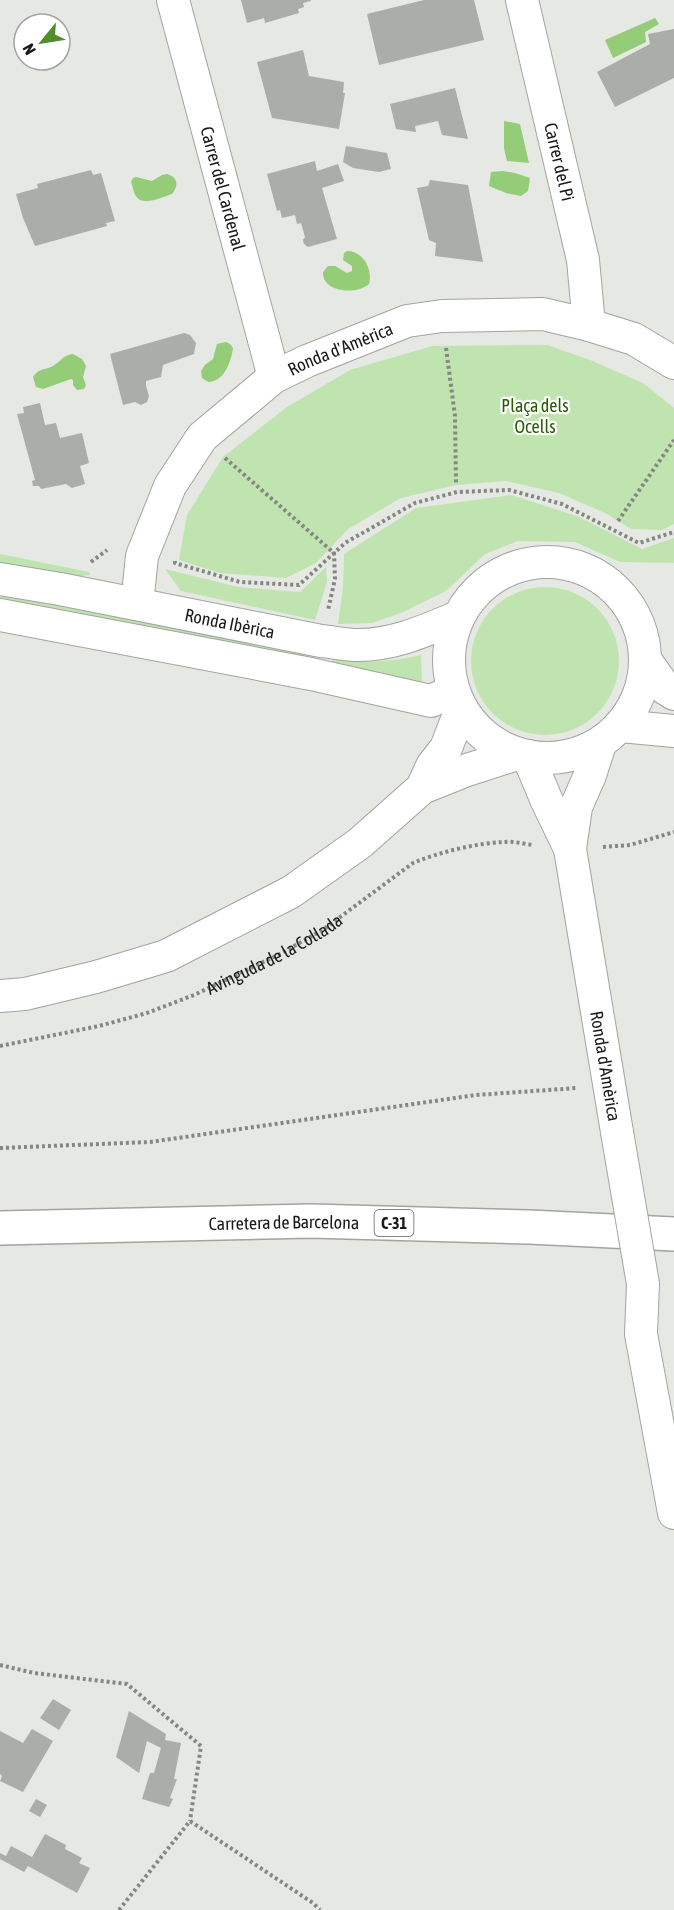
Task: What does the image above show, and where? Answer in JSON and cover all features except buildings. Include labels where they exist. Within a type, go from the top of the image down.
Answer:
[{"type":"highway","name":"Carretera de Barcelona","points":[[0,1228],[311,1221],[529,1227],[674,1234]]},
{"type":"street","name":"Carrer del Cardenal","points":[[173,0],[274,377]]},
{"type":"street","name":"Carrer del Pi","points":[[522,0],[583,260],[589,325]]},
{"type":"street","name":"Ronda d'Amèrica","points":[[137,604],[142,556],[170,486],[202,437],[274,377],[347,344],[407,321],[441,315],[543,314],[633,339],[674,363]]},
{"type":"street","points":[[536,562],[569,564],[599,577],[624,599],[640,628],[646,661],[639,696],[611,735],[575,755],[548,760],[523,755],[489,740],[457,700],[448,666],[450,641],[458,617],[477,590],[504,571],[536,562]]},
{"type":"street","name":"Ronda Ibèrica","points":[[0,579],[321,641],[358,645],[388,642],[423,632],[458,617]]},
{"type":"street","name":"Ronda Ibèrica","points":[[0,615],[312,674],[431,701],[457,700]]},
{"type":"street","points":[[646,661],[666,689],[674,694]]},
{"type":"street","points":[[422,788],[432,766],[446,748],[457,700]]},
{"type":"street","points":[[611,735],[674,731]]},
{"type":"street","name":"Ronda d'Amèrica","points":[[570,849],[576,807],[611,735]]},
{"type":"street","name":"Ronda d'Amèrica","points":[[523,755],[570,849],[643,1284],[663,1347],[674,1414]]},
{"type":"street","points":[[0,996],[25,994],[96,977],[166,956],[291,892],[360,843],[422,788],[467,770],[523,755]]},
{"type":"street","name":"Ronda d'Amèrica","points":[[643,1284],[641,1334],[674,1513]]},
{"type":"path","points":[[445,342],[455,416],[456,485]]},
{"type":"path","points":[[202,437],[334,553],[335,579],[321,641]]},
{"type":"path","points":[[618,521],[674,440]]},
{"type":"path","points":[[177,553],[175,563],[240,582],[299,585],[345,543],[415,503],[457,492],[509,490],[562,504],[639,543],[674,532]]},
{"type":"path","name":"Avinguda de la Collada","points":[[0,1046],[99,1026],[147,1013],[194,995],[282,953],[324,929],[413,863],[429,856],[447,850],[505,842],[533,845]]},
{"type":"path","points":[[0,1148],[150,1142],[476,1095],[610,1086]]},
{"type":"path","points":[[0,1665],[34,1673],[127,1684],[201,1746],[190,1821],[119,1910]]},
{"type":"path","points":[[190,1821],[313,1903],[320,1910]]},
{"type":"green space","name":"Plaça dels Ocells","points":[[547,345],[590,360],[643,383],[674,408],[674,524],[662,530],[631,529],[607,514],[559,493],[506,481],[456,485],[401,498],[348,529],[316,563],[286,578],[220,573],[179,560],[187,515],[223,457],[287,407],[350,370],[432,346]]},
{"type":"green space","points":[[511,495],[577,516],[642,549],[674,538],[674,563],[620,562],[575,542],[518,541],[485,554],[446,591],[401,613],[372,623],[338,624],[343,588],[344,554],[416,508]]},
{"type":"green space","points":[[0,554],[89,572],[90,575],[74,577],[0,562]]},
{"type":"green space","points":[[326,567],[327,582],[315,620],[181,591],[165,569],[238,587],[300,592]]},
{"type":"green space","points":[[545,587],[573,592],[586,599],[597,609],[607,620],[614,633],[619,661],[614,689],[607,702],[597,713],[586,723],[573,730],[545,735],[517,730],[504,723],[493,713],[483,702],[476,689],[471,661],[476,633],[483,620],[493,609],[504,599],[517,592]]},
{"type":"green space","points":[[0,591],[307,653],[306,659],[0,602]]},
{"type":"green space","points":[[421,655],[422,683],[332,665],[332,658],[377,661]]},
{"type":"shaded area","points":[[655,18],[659,24],[645,32],[646,42],[613,58],[605,40]]},
{"type":"shaded area","points":[[504,121],[520,124],[529,163],[507,161],[504,148]]},
{"type":"shaded area","points":[[503,171],[530,178],[528,191],[521,196],[489,186],[491,172]]},
{"type":"shaded area","points":[[167,174],[176,182],[176,188],[172,194],[143,201],[134,193],[131,182],[133,178],[152,181]]},
{"type":"shaded area","points":[[347,251],[358,254],[366,262],[370,278],[369,284],[364,288],[341,290],[334,288],[324,279],[323,272],[328,266],[335,266],[347,273],[352,271],[352,266],[343,260],[344,253]]},
{"type":"shaded area","points":[[226,342],[233,348],[226,370],[218,379],[208,382],[202,378],[201,371],[213,359],[217,344]]},
{"type":"shaded area","points":[[73,354],[82,359],[86,366],[83,377],[86,385],[84,389],[77,390],[71,379],[43,389],[36,387],[33,377],[37,372]]}]
